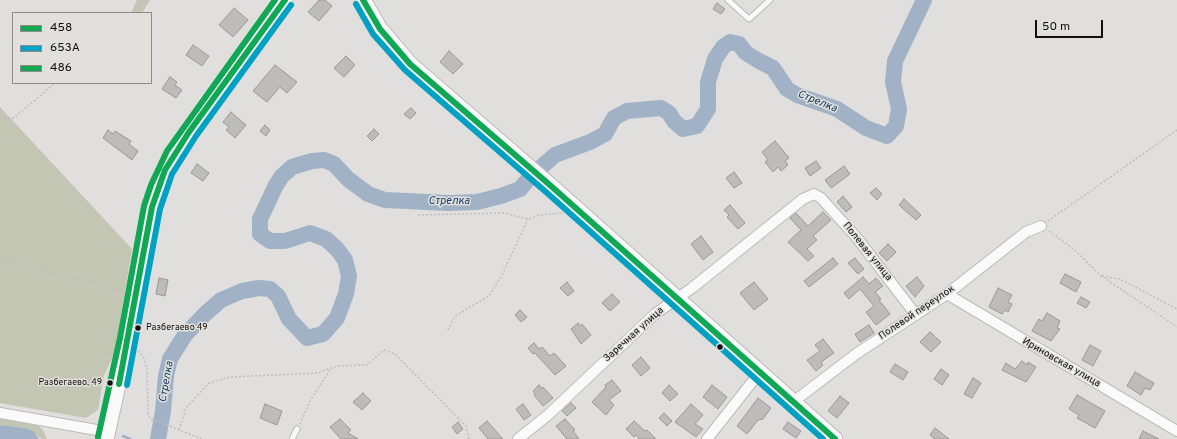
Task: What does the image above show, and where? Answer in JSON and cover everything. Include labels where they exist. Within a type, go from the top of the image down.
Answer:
[{"type":"main road","points":[[107,435],[128,340],[152,207],[158,188],[173,156],[181,144],[285,0]]},
{"type":"main road","points":[[363,0],[380,29],[410,64],[584,215],[835,439]]},
{"type":"street","name":"Заречная улица","points":[[518,439],[548,415],[655,314],[692,288],[803,199],[814,194]]},
{"type":"street","name":"Полевая улица","points":[[814,194],[821,198],[857,238],[916,315]]},
{"type":"street","name":"Полевой переулок","points":[[793,402],[856,354],[946,294],[1026,232],[1042,226]]},
{"type":"street","name":"Ириновская улица","points":[[946,294],[1177,431]]},
{"type":"street","points":[[707,439],[760,372]]},
{"type":"street","points":[[0,413],[107,435]]},
{"type":"lane","points":[[728,0],[749,19],[770,0]]},
{"type":"lane","points":[[292,439],[297,430]]},
{"type":"path","points":[[132,12],[144,0]]},
{"type":"path","points":[[0,118],[14,118],[54,84]]},
{"type":"path","points":[[1177,130],[1042,226],[1076,251],[1100,275],[1177,327]]},
{"type":"path","points":[[418,214],[504,213],[528,219],[554,213],[584,215]]},
{"type":"path","points":[[448,330],[455,316],[489,296],[502,275],[528,219]]},
{"type":"path","points":[[0,257],[128,293]]},
{"type":"path","points":[[0,268],[13,260]]},
{"type":"path","points":[[1100,275],[1120,279],[1177,309]]},
{"type":"path","points":[[138,347],[146,369],[148,414],[151,419],[202,439]]},
{"type":"path","points":[[179,430],[186,408],[209,384],[230,378],[317,373],[330,370],[337,366],[367,365],[384,350],[395,354],[466,426],[469,439]]},
{"type":"path","points":[[297,430],[311,399],[330,370]]},
{"type":"green space","points":[[137,0],[150,0],[143,12],[131,12]]},
{"type":"green space","points":[[0,107],[132,249],[115,352],[104,375],[98,410],[86,418],[0,403]]},
{"type":"green space","points":[[0,418],[39,426],[43,430],[47,439],[42,439],[26,428],[0,425]]},
{"type":"water","points":[[0,425],[26,428],[33,431],[39,439],[0,439]]},
{"type":"building","points":[[319,0],[325,0],[332,6],[319,21],[308,12]]},
{"type":"building","points":[[717,3],[725,9],[721,14],[713,9]]},
{"type":"building","points":[[234,8],[248,20],[233,37],[219,25]]},
{"type":"building","points":[[193,45],[209,56],[202,66],[186,55]]},
{"type":"building","points":[[449,51],[463,64],[453,74],[440,62]]},
{"type":"building","points":[[346,56],[355,65],[344,77],[334,68]]},
{"type":"building","points":[[275,65],[297,82],[287,93],[280,87],[267,102],[253,91]]},
{"type":"building","points":[[170,77],[177,82],[175,85],[182,90],[176,98],[162,89]]},
{"type":"building","points":[[411,108],[416,113],[410,119],[404,114]]},
{"type":"building","points":[[231,112],[246,125],[235,138],[226,130],[229,127],[223,122]]},
{"type":"building","points":[[265,125],[270,130],[266,136],[260,131]]},
{"type":"building","points":[[374,129],[379,134],[372,141],[367,136]]},
{"type":"building","points":[[108,130],[113,134],[115,131],[131,141],[129,144],[138,151],[132,160],[103,138]]},
{"type":"building","points":[[775,141],[789,158],[785,161],[788,165],[781,171],[778,167],[773,172],[765,162],[768,160],[762,152]]},
{"type":"building","points":[[816,161],[821,168],[810,176],[805,168]]},
{"type":"building","points":[[197,164],[209,173],[203,181],[191,173]]},
{"type":"building","points":[[844,166],[850,174],[831,188],[825,180]]},
{"type":"building","points":[[734,172],[742,183],[734,188],[726,178]]},
{"type":"building","points":[[876,188],[882,194],[877,200],[870,193]]},
{"type":"building","points":[[843,196],[852,207],[846,212],[837,202]]},
{"type":"building","points":[[904,199],[921,215],[916,220],[899,205]]},
{"type":"building","points":[[730,205],[745,223],[738,229],[727,217],[729,215],[724,210]]},
{"type":"building","points":[[823,212],[831,220],[813,236],[817,240],[807,249],[814,256],[808,261],[788,242],[801,230],[790,218],[796,213],[808,226]]},
{"type":"building","points":[[701,236],[713,252],[703,260],[691,244]]},
{"type":"building","points":[[888,244],[896,252],[887,261],[879,253]]},
{"type":"building","points":[[833,258],[838,264],[809,287],[804,281]]},
{"type":"building","points":[[855,258],[864,269],[858,274],[848,263]]},
{"type":"building","points":[[1065,274],[1081,282],[1076,292],[1060,283]]},
{"type":"building","points":[[863,277],[869,284],[876,278],[883,286],[875,292],[881,299],[879,300],[890,314],[876,325],[866,312],[874,306],[860,289],[849,299],[844,293]]},
{"type":"building","points":[[917,277],[924,286],[915,297],[906,286]]},
{"type":"building","points":[[159,278],[168,280],[165,296],[156,294]]},
{"type":"building","points":[[567,282],[574,291],[568,296],[560,288]]},
{"type":"building","points":[[754,282],[768,299],[754,310],[740,293]]},
{"type":"building","points":[[998,288],[1012,295],[1008,302],[1012,304],[1008,312],[1005,310],[1002,314],[989,307]]},
{"type":"building","points":[[612,294],[620,302],[610,311],[602,303]]},
{"type":"building","points":[[1081,297],[1090,302],[1086,308],[1077,303]]},
{"type":"building","points":[[520,310],[527,317],[521,322],[515,315]]},
{"type":"building","points":[[1047,313],[1060,321],[1057,328],[1060,329],[1051,341],[1032,331],[1039,319],[1042,321]]},
{"type":"building","points":[[578,323],[580,326],[582,324],[591,335],[581,344],[571,329]]},
{"type":"building","points":[[869,325],[874,333],[860,342],[855,334]]},
{"type":"building","points":[[930,332],[941,342],[931,352],[920,342]]},
{"type":"building","points":[[823,339],[834,353],[821,362],[823,365],[816,371],[807,360],[820,351],[815,345]]},
{"type":"building","points":[[534,343],[539,349],[542,347],[550,356],[554,353],[566,366],[555,375],[535,353],[533,354],[528,348]]},
{"type":"building","points":[[1090,345],[1101,351],[1093,366],[1082,360]]},
{"type":"building","points":[[641,357],[650,368],[641,376],[632,365]]},
{"type":"building","points":[[1022,361],[1027,365],[1028,362],[1036,367],[1026,382],[1002,370],[1006,363],[1015,369]]},
{"type":"building","points":[[895,364],[908,372],[903,380],[890,372]]},
{"type":"building","points":[[941,369],[949,375],[942,385],[934,379]]},
{"type":"building","points":[[1135,372],[1154,383],[1150,390],[1145,388],[1141,395],[1127,386]]},
{"type":"building","points":[[973,378],[981,383],[972,398],[964,394]]},
{"type":"building","points":[[612,380],[621,391],[609,400],[614,405],[606,415],[592,402],[606,387],[605,385]]},
{"type":"building","points":[[539,385],[542,389],[543,387],[553,398],[543,406],[534,395],[535,394],[533,391]]},
{"type":"building","points":[[669,385],[678,394],[670,401],[662,393]]},
{"type":"building","points":[[712,385],[727,397],[718,409],[703,397]]},
{"type":"building","points":[[363,393],[371,401],[362,410],[353,402]]},
{"type":"building","points":[[1077,395],[1105,411],[1095,428],[1077,418],[1079,415],[1069,409]]},
{"type":"building","points":[[840,396],[849,403],[837,418],[828,411]]},
{"type":"building","points":[[758,398],[771,408],[763,419],[758,420],[747,434],[737,426]]},
{"type":"building","points":[[571,403],[576,408],[567,416],[562,411]]},
{"type":"building","points":[[265,404],[282,411],[277,425],[260,418]]},
{"type":"building","points":[[523,404],[531,415],[524,420],[516,409]]},
{"type":"building","points":[[691,404],[703,415],[695,424],[703,429],[696,437],[675,422]]},
{"type":"building","points":[[664,413],[672,421],[667,426],[659,418]]},
{"type":"building","points":[[340,419],[351,430],[348,433],[358,439],[341,439],[330,427]]},
{"type":"building","points":[[565,419],[575,430],[573,431],[579,439],[567,439],[556,426]]},
{"type":"building","points":[[487,421],[503,439],[488,439],[479,428]]},
{"type":"building","points":[[634,421],[645,431],[647,430],[656,439],[638,439],[639,438],[636,435],[634,437],[626,429]]},
{"type":"building","points":[[458,422],[463,429],[457,434],[452,427]]},
{"type":"building","points":[[788,422],[801,431],[796,438],[783,429]]},
{"type":"building","points":[[935,428],[949,439],[935,439],[930,435]]},
{"type":"building","points":[[1143,431],[1159,439],[1139,439]]},
{"type":"waterway","name":"Стрелка","points":[[158,439],[163,411],[166,376],[170,359],[185,335],[221,300],[242,291],[259,288],[270,289],[278,296],[289,319],[307,338],[323,334],[337,318],[346,294],[349,276],[345,260],[337,249],[326,239],[310,233],[285,241],[270,241],[260,234],[260,219],[276,185],[282,176],[292,167],[312,161],[324,160],[334,164],[348,179],[368,194],[385,200],[448,203],[477,202],[501,196],[520,189],[531,176],[555,155],[590,142],[605,134],[614,118],[627,111],[661,108],[669,113],[674,121],[683,129],[697,126],[708,109],[708,82],[715,59],[723,47],[730,42],[739,44],[746,53],[773,68],[787,89],[797,95],[837,109],[866,128],[887,136],[896,126],[899,109],[893,82],[895,61],[924,0]]},
{"type":"waterway","points":[[123,436],[130,439]]},
{"type":"transit line","name":"486","points":[[98,437],[120,338],[144,206],[151,185],[167,151],[275,0]]},
{"type":"transit line","name":"458","points":[[119,384],[152,207],[165,170],[189,132],[285,0]]},
{"type":"transit line","name":"458","points":[[363,0],[380,29],[410,64],[551,186],[835,439]]},
{"type":"transit line","name":"653А","points":[[356,4],[373,34],[405,70],[546,192],[823,439]]},
{"type":"transit line","name":"653А","points":[[127,385],[160,209],[172,174],[196,136],[291,5]]},
{"type":"place","name":"Разбегаево 49","points":[[138,328]]},
{"type":"place","name":"Разбегаево, 49","points":[[110,383]]}]
